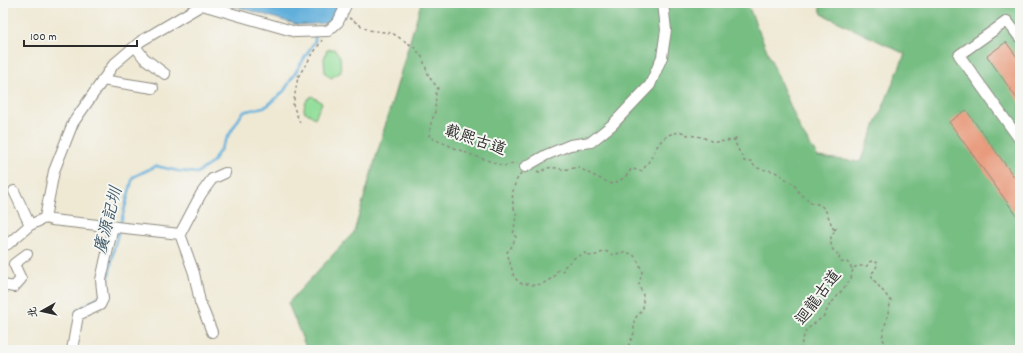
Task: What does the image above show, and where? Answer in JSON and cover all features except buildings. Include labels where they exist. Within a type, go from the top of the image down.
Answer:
[{"type":"lane","points":[[45,218],[54,171],[73,123],[114,64],[141,41],[202,4],[296,32],[319,31],[338,22],[347,3]]},
{"type":"lane","points":[[525,167],[546,155],[570,145],[591,142],[612,125],[650,85],[662,57],[666,30],[663,3]]},
{"type":"lane","points":[[1020,38],[1007,20],[959,55],[1020,140]]},
{"type":"lane","points":[[135,46],[144,58],[165,74]]},
{"type":"lane","points":[[102,80],[154,88]]},
{"type":"lane","points":[[212,332],[200,302],[194,273],[180,234],[212,179],[225,173]]},
{"type":"lane","points":[[14,191],[30,225]]},
{"type":"lane","points":[[3,246],[8,244],[30,225],[45,218],[180,234]]},
{"type":"lane","points":[[72,350],[78,315],[100,304],[103,299],[101,280],[118,227]]},
{"type":"lane","points":[[3,285],[14,287],[21,279],[14,264],[27,254]]},
{"type":"path","name":"載熙古道","points":[[342,14],[368,30],[392,33],[414,47],[422,57],[429,77],[438,88],[436,92],[435,112],[430,123],[429,137],[469,154],[504,166],[514,163],[525,167]]},
{"type":"path","points":[[300,123],[293,105],[298,77],[319,31]]},
{"type":"path","points":[[625,350],[627,349],[634,334],[634,320],[643,308],[643,295],[639,285],[642,272],[639,262],[633,254],[622,252],[614,254],[606,251],[588,256],[585,253],[574,258],[564,267],[563,271],[558,270],[554,277],[542,284],[534,285],[520,283],[514,277],[507,252],[511,248],[516,237],[513,234],[517,216],[513,208],[512,193],[517,178],[525,167],[542,172],[547,168],[562,169],[578,167],[612,184],[624,178],[631,169],[637,171],[643,170],[656,148],[665,137],[672,134],[682,132],[716,142],[735,140]]},
{"type":"path","points":[[737,136],[735,140],[736,144],[744,161],[751,161],[756,167],[766,171],[775,172],[794,184],[798,192],[806,197],[809,204],[815,203],[825,210],[834,230]]},
{"type":"path","points":[[839,227],[834,230],[835,231],[832,234],[831,248],[840,255],[841,262],[846,264],[847,262],[853,270]]},
{"type":"path","name":"迴龍古道","points":[[800,350],[806,330],[824,316],[830,304],[851,278],[853,268],[858,266],[867,266],[869,262],[872,261],[878,263],[875,270],[871,274],[873,279],[890,301],[882,338],[890,350]]},
{"type":"green space","points":[[421,3],[747,3],[801,131],[818,157],[860,162],[905,54],[822,14],[818,3],[1020,3],[1020,350],[307,350],[288,303],[354,232]]},
{"type":"green space","points":[[334,49],[340,56],[341,72],[331,78],[325,73],[324,58],[327,50]]},
{"type":"green space","points":[[312,96],[322,103],[315,118],[304,111],[306,102]]},
{"type":"water","points":[[226,3],[342,3],[341,7],[328,23],[298,25]]},
{"type":"waterway","name":"廣源記圳","points":[[120,226],[133,177],[156,166],[178,171],[197,173],[212,163],[243,112],[267,106],[284,91],[315,41],[315,33]]},
{"type":"waterway","name":"廣源記圳","points":[[105,290],[107,288],[114,248],[119,230]]},
{"type":"waterway","name":"廣源記圳","points":[[77,311],[101,295]]}]
